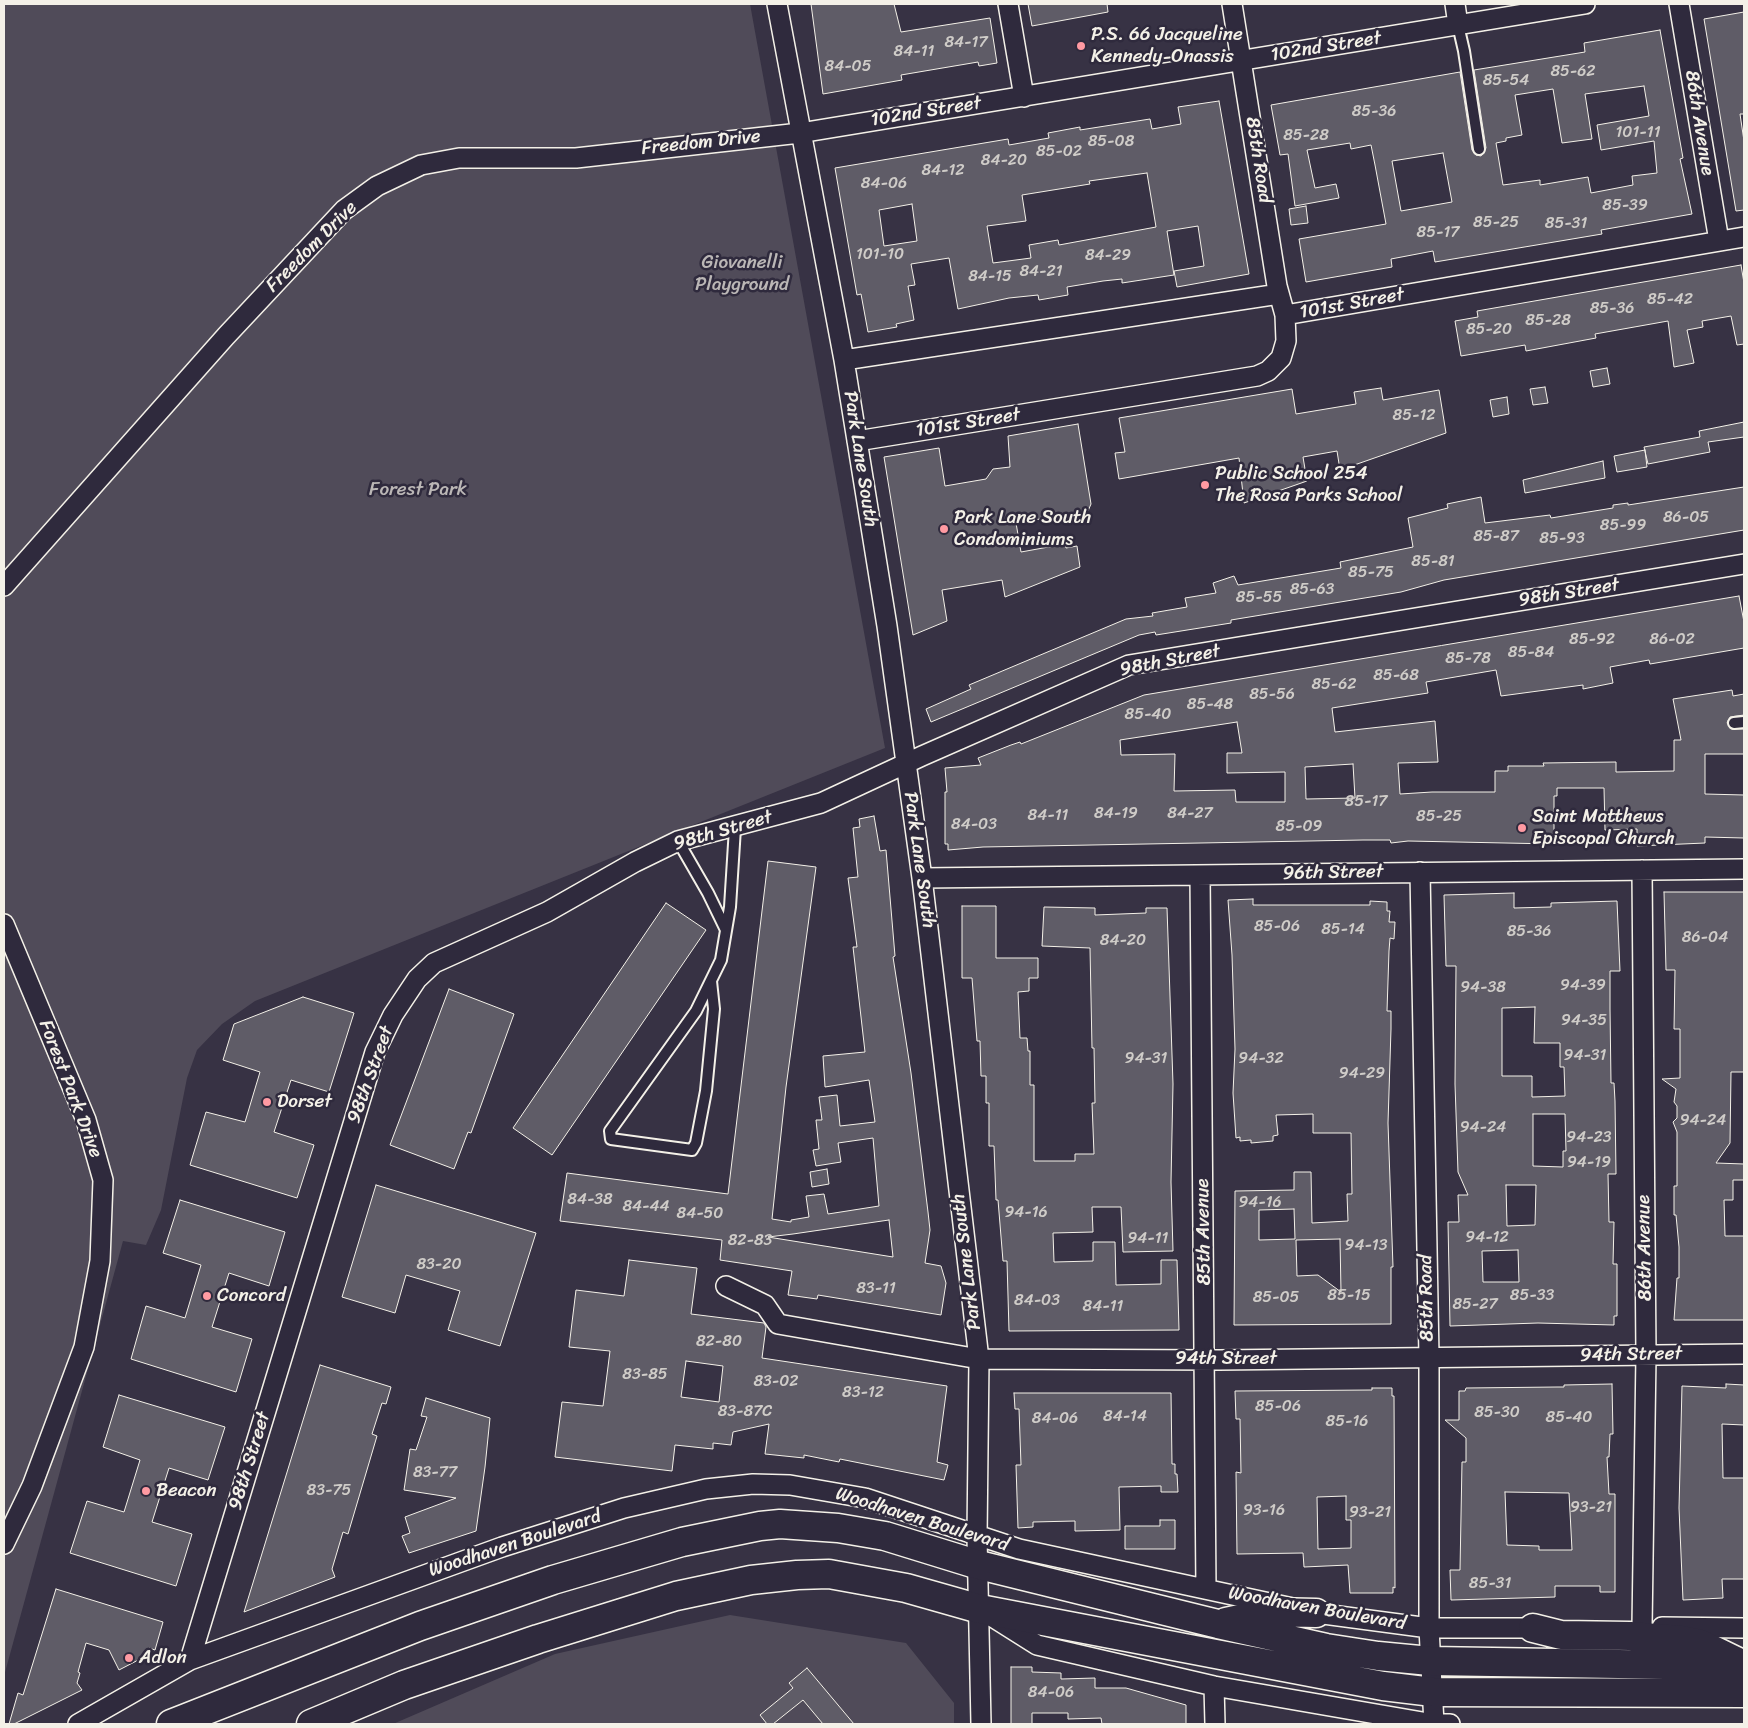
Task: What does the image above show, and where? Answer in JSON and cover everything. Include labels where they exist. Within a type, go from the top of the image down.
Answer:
[{"type":"main road","name":"Woodhaven Boulevard","points":[[171,1724],[420,1626],[553,1580],[682,1542],[760,1526],[780,1524],[847,1529],[885,1536],[979,1565],[1218,1624],[1334,1649],[1430,1661],[1744,1665]]},
{"type":"main road","points":[[311,1724],[404,1685],[538,1639],[676,1596],[751,1580],[829,1574],[906,1588],[980,1609],[1383,1686],[1433,1692],[1744,1693]]},
{"type":"main road","points":[[1218,1624],[1232,1619],[1272,1612],[1316,1612]]},
{"type":"main road","points":[[1533,1628],[1561,1635],[1630,1636],[1682,1640],[1701,1644],[1744,1665]]},
{"type":"street","name":"Park Lane South","points":[[777,4],[844,360],[887,626],[922,878],[979,1359],[977,1537],[981,1724]]},
{"type":"street","points":[[1008,4],[1024,97]]},
{"type":"street","name":"85th Road","points":[[1232,4],[1279,294],[1285,315]]},
{"type":"street","points":[[1454,4],[1458,25]]},
{"type":"street","name":"102nd Street","points":[[800,133],[1585,4]]},
{"type":"street","name":"86th Avenue","points":[[1679,4],[1719,242]]},
{"type":"street","name":"Freedom Drive","points":[[4,586],[252,308],[344,210],[377,186],[421,165],[459,158],[576,158],[800,133]]},
{"type":"street","name":"101st Street","points":[[856,440],[1257,376],[1268,371],[1281,358],[1286,341],[1285,315],[1744,237]]},
{"type":"street","name":"101st Street","points":[[844,360],[1279,294]]},
{"type":"street","name":"98th Street","points":[[190,1660],[375,1052],[393,1015],[417,979],[434,963],[547,912],[635,862],[678,841],[735,828],[821,803],[906,763],[1129,665],[1744,564]]},
{"type":"street","name":"96th Street","points":[[922,878],[1744,869]]},
{"type":"street","name":"86th Avenue","points":[[1642,870],[1646,1355],[1642,1627]]},
{"type":"street","name":"85th Road","points":[[1420,872],[1429,1357],[1429,1628],[1434,1724]]},
{"type":"street","name":"85th Avenue","points":[[1200,875],[1206,1360],[1206,1589]]},
{"type":"street","name":"Forest Park Drive","points":[[4,924],[86,1120],[103,1180],[100,1261],[84,1347],[32,1486],[4,1544]]},
{"type":"street","name":"94th Street","points":[[726,1286],[765,1304],[778,1324],[979,1359],[1206,1360],[1744,1354]]},
{"type":"street","name":"Woodhaven Boulevard","points":[[78,1724],[190,1660],[502,1546],[624,1508],[706,1489],[753,1484],[790,1485],[865,1498],[977,1537],[1019,1549],[1316,1612],[1429,1628],[1744,1628]]},
{"type":"street","points":[[980,1609],[1037,1645],[1214,1686],[1434,1724],[1450,1724]]},
{"type":"street","points":[[1214,1686],[1214,1724]]},
{"type":"lane","points":[[1458,25],[1464,51],[1479,149]]},
{"type":"lane","points":[[711,981],[714,1009],[706,1091],[696,1143],[692,1150],[611,1139],[610,1131],[696,1011],[721,960],[730,907],[735,828]]},
{"type":"lane","points":[[678,841],[708,893],[726,930]]},
{"type":"green space","name":"Forest Park","points":[[4,4],[750,4],[885,748],[255,1001],[222,1024],[197,1050],[187,1078],[161,1210],[146,1245],[123,1241],[4,1676]]},
{"type":"green space","points":[[730,1615],[906,1643],[954,1703],[954,1724],[393,1724],[555,1654]]},
{"type":"building","points":[[811,4],[894,4],[901,32],[990,18],[997,63],[979,66],[978,62],[901,75],[902,80],[823,94]]},
{"type":"building","points":[[1028,4],[1107,4],[1108,12],[1032,26]]},
{"type":"building","points":[[1744,12],[1744,114],[1740,114],[1744,141],[1744,210],[1736,211],[1704,19]]},
{"type":"building","points":[[1660,30],[1683,158],[1680,159],[1692,214],[1601,230],[1602,234],[1435,262],[1433,251],[1391,259],[1392,267],[1306,282],[1299,239],[1386,224],[1375,165],[1371,145],[1351,149],[1350,143],[1307,150],[1315,188],[1336,184],[1339,198],[1295,206],[1288,154],[1280,155],[1271,105],[1460,72],[1472,150],[1476,155],[1481,156],[1486,148],[1474,70],[1585,52],[1584,43]],"holes":[[[1644,86],[1649,116],[1597,125],[1601,150],[1654,141],[1657,173],[1632,176],[1633,185],[1591,193],[1588,177],[1540,185],[1540,180],[1503,185],[1496,143],[1506,141],[1506,138],[1522,135],[1515,95],[1553,89],[1562,143],[1592,139],[1585,94]],[[1443,153],[1452,202],[1401,211],[1392,161]]]},
{"type":"building","points":[[1219,101],[1249,274],[1177,287],[1174,271],[1204,266],[1198,226],[1167,231],[1174,275],[1122,283],[1122,279],[1103,281],[1067,287],[1068,295],[1039,300],[1038,295],[1009,298],[958,309],[949,258],[911,264],[915,285],[908,286],[914,320],[896,324],[897,327],[868,332],[861,294],[857,295],[835,168],[1008,139],[1009,145],[1049,138],[1048,133],[1080,127],[1080,130],[1150,119],[1152,129],[1181,124],[1178,107]],"holes":[[[1147,173],[1156,227],[1059,245],[1058,240],[1029,245],[1031,258],[993,263],[987,226],[1026,221],[1022,195],[1090,184],[1089,181]],[[912,204],[917,241],[884,246],[879,210]]]},
{"type":"building","points":[[1306,206],[1308,223],[1291,225],[1289,209]]},
{"type":"building","points":[[1741,265],[1744,283],[1744,344],[1737,345],[1731,316],[1702,321],[1703,327],[1687,330],[1694,363],[1674,367],[1668,321],[1595,334],[1596,338],[1526,351],[1525,345],[1461,356],[1455,321],[1478,317],[1477,311]]},
{"type":"building","points":[[1607,368],[1610,384],[1593,387],[1590,371]]},
{"type":"building","points":[[1545,387],[1548,403],[1533,405],[1530,389]]},
{"type":"building","points":[[1381,388],[1383,400],[1439,390],[1446,433],[1340,470],[1337,451],[1303,457],[1307,481],[1244,503],[1239,458],[1119,479],[1115,453],[1125,452],[1119,418],[1292,389],[1296,414],[1356,404],[1354,392]]},
{"type":"building","points":[[1507,397],[1509,414],[1493,417],[1490,400]]},
{"type":"building","points":[[1744,422],[1744,437],[1708,442],[1710,452],[1648,464],[1644,447],[1700,437],[1699,431]]},
{"type":"building","name":"Park Lane South Condominiums","points":[[1078,424],[1091,504],[1088,511],[1016,523],[1021,552],[1065,544],[1066,548],[1077,546],[1080,567],[1005,597],[1002,580],[942,590],[947,621],[913,635],[884,457],[939,448],[945,486],[986,479],[993,469],[1010,467],[1008,436]]},
{"type":"building","points":[[1645,450],[1647,467],[1617,472],[1614,456]]},
{"type":"building","points":[[1603,461],[1605,478],[1525,493],[1523,480]]},
{"type":"building","points":[[1744,487],[1744,530],[1444,580],[1401,592],[1231,620],[1231,623],[1156,635],[1155,632],[1139,635],[931,722],[926,709],[971,689],[969,685],[1126,619],[1153,616],[1152,613],[1187,607],[1185,598],[1216,593],[1213,583],[1234,576],[1238,585],[1341,568],[1340,562],[1413,547],[1408,518],[1448,508],[1447,504],[1481,497],[1485,523],[1550,515],[1551,518],[1613,508],[1613,505],[1628,503],[1628,505]]},
{"type":"building","points":[[1739,596],[1744,622],[1744,648],[1650,664],[1649,660],[1610,667],[1613,683],[1583,689],[1583,685],[1501,696],[1496,670],[1426,682],[1428,693],[1332,708],[1335,732],[1435,721],[1438,762],[1398,763],[1400,794],[1495,792],[1495,771],[1508,771],[1508,766],[1544,766],[1543,763],[1616,762],[1616,772],[1674,771],[1674,740],[1681,740],[1673,699],[1732,690],[1733,696],[1744,694],[1744,715],[1730,717],[1727,723],[1732,729],[1744,729],[1744,754],[1705,754],[1705,794],[1744,795],[1744,838],[1705,837],[1705,843],[1637,846],[1637,829],[1605,830],[1604,788],[1557,788],[1557,796],[1554,796],[1554,844],[1408,841],[1391,843],[1390,840],[1363,840],[983,847],[948,850],[948,844],[945,844],[945,792],[947,792],[945,768],[981,765],[978,758],[1020,742],[1021,744],[1144,695]],"holes":[[[1237,722],[1242,753],[1227,753],[1227,773],[1285,772],[1285,802],[1236,802],[1235,790],[1174,791],[1175,754],[1121,755],[1120,740]],[[1353,764],[1355,798],[1306,799],[1305,767]]]},
{"type":"building","points":[[874,816],[880,851],[886,850],[895,956],[893,957],[911,1073],[930,1230],[925,1263],[941,1266],[946,1283],[941,1315],[818,1295],[817,1299],[788,1295],[792,1271],[720,1260],[722,1240],[560,1221],[567,1173],[728,1194],[768,861],[816,867],[786,1087],[772,1219],[791,1222],[791,1220],[809,1217],[806,1196],[824,1194],[828,1214],[879,1206],[873,1138],[838,1143],[841,1162],[816,1166],[813,1150],[819,1149],[816,1120],[822,1120],[819,1097],[837,1095],[840,1126],[875,1122],[869,1080],[825,1087],[823,1056],[865,1052],[853,947],[857,947],[848,878],[858,877],[853,828],[860,827],[859,819]],"holes":[[[889,1220],[893,1257],[768,1237]]]},
{"type":"building","points":[[1664,892],[1744,892],[1744,1072],[1731,1072],[1730,1143],[1716,1163],[1744,1164],[1744,1180],[1733,1180],[1733,1200],[1724,1200],[1725,1236],[1744,1236],[1744,1320],[1674,1320],[1677,1278],[1679,1278],[1679,1247],[1676,1215],[1674,1215],[1674,1186],[1677,1186],[1677,1132],[1673,1122],[1677,1118],[1677,1106],[1674,1102],[1676,1089],[1662,1079],[1680,1078],[1680,1029],[1674,1029],[1675,970],[1666,970]]},
{"type":"building","points":[[1514,893],[1514,908],[1551,907],[1551,903],[1617,901],[1620,971],[1610,971],[1611,1083],[1614,1083],[1615,1101],[1616,1174],[1608,1174],[1609,1222],[1614,1222],[1613,1264],[1617,1264],[1617,1316],[1614,1316],[1614,1325],[1538,1323],[1450,1326],[1448,1222],[1459,1222],[1458,1195],[1468,1195],[1458,1172],[1455,1084],[1456,966],[1446,966],[1444,895]],"holes":[[[1535,1007],[1534,1043],[1560,1043],[1560,1067],[1564,1067],[1565,1096],[1532,1097],[1532,1076],[1502,1076],[1502,1008]],[[1533,1114],[1565,1114],[1566,1151],[1563,1151],[1563,1167],[1533,1166]],[[1506,1185],[1536,1185],[1535,1225],[1507,1226]],[[1518,1250],[1519,1282],[1483,1282],[1482,1251]]]},
{"type":"building","points":[[1253,899],[1253,905],[1370,905],[1370,901],[1387,902],[1387,911],[1390,911],[1389,922],[1395,922],[1394,939],[1390,938],[1387,1011],[1391,1011],[1388,1123],[1393,1267],[1391,1267],[1391,1324],[1234,1325],[1235,1191],[1294,1190],[1294,1172],[1311,1172],[1312,1223],[1348,1221],[1347,1194],[1352,1194],[1351,1133],[1313,1133],[1313,1114],[1276,1115],[1278,1135],[1273,1136],[1273,1141],[1251,1143],[1251,1140],[1240,1141],[1240,1137],[1236,1138],[1233,1093],[1235,1049],[1232,955],[1228,900]],"holes":[[[1294,1209],[1295,1239],[1259,1240],[1259,1210]],[[1340,1239],[1341,1292],[1318,1275],[1297,1276],[1296,1240]]]},
{"type":"building","points":[[666,903],[706,930],[552,1155],[513,1128]]},
{"type":"building","points":[[962,906],[996,906],[996,958],[1038,958],[1038,978],[1029,978],[1029,991],[1018,992],[1020,1038],[1027,1038],[1028,1051],[1030,1051],[1030,1085],[1034,1085],[1034,1161],[1075,1161],[1075,1154],[1094,1154],[1092,1103],[1095,1103],[1094,1048],[1092,1048],[1090,948],[1042,946],[1044,907],[1095,908],[1095,915],[1146,913],[1146,908],[1167,908],[1173,1084],[1171,1182],[1173,1251],[1123,1252],[1121,1207],[1092,1207],[1093,1232],[1053,1233],[1054,1262],[1093,1261],[1093,1242],[1115,1242],[1116,1285],[1161,1284],[1161,1260],[1177,1260],[1179,1330],[1009,1331],[1007,1261],[1003,1261],[998,1200],[996,1200],[994,1146],[989,1146],[989,1103],[986,1103],[986,1076],[981,1076],[980,1041],[977,1041],[972,978],[962,978]]},
{"type":"building","points":[[449,989],[514,1014],[471,1133],[468,1132],[454,1169],[390,1145]]},
{"type":"building","name":"Dorset","points":[[303,997],[354,1013],[329,1092],[291,1080],[274,1132],[314,1145],[297,1198],[190,1165],[206,1112],[245,1122],[260,1072],[223,1060],[234,1024]]},
{"type":"building","points":[[827,1169],[829,1184],[812,1187],[810,1172]]},
{"type":"building","points":[[376,1185],[536,1233],[500,1346],[448,1330],[460,1291],[406,1275],[395,1313],[342,1297]]},
{"type":"building","name":"Concord","points":[[180,1200],[285,1232],[269,1286],[229,1273],[212,1327],[252,1339],[236,1392],[131,1359],[146,1306],[185,1318],[201,1265],[163,1253]]},
{"type":"building","points":[[629,1260],[697,1268],[691,1314],[764,1323],[766,1327],[762,1358],[947,1386],[937,1462],[948,1465],[944,1480],[840,1459],[839,1462],[804,1455],[804,1458],[765,1454],[769,1424],[733,1432],[731,1445],[713,1443],[713,1449],[675,1445],[672,1471],[555,1457],[562,1402],[603,1406],[610,1351],[569,1347],[576,1290],[624,1296]],"holes":[[[686,1361],[723,1366],[719,1402],[681,1397]]]},
{"type":"building","points":[[320,1365],[391,1387],[386,1404],[382,1403],[372,1434],[377,1436],[348,1534],[343,1532],[332,1569],[335,1577],[244,1612]]},
{"type":"building","points":[[1612,1384],[1613,1434],[1610,1434],[1609,1457],[1607,1457],[1609,1494],[1615,1494],[1615,1592],[1600,1592],[1600,1586],[1555,1586],[1555,1597],[1451,1600],[1450,1570],[1460,1570],[1462,1462],[1466,1462],[1466,1438],[1445,1420],[1459,1420],[1459,1391],[1465,1391],[1466,1388],[1564,1387],[1564,1385]],"holes":[[[1505,1492],[1569,1493],[1572,1550],[1539,1550],[1539,1546],[1507,1545]]]},
{"type":"building","points":[[1726,1384],[1744,1385],[1744,1425],[1722,1424],[1723,1478],[1744,1478],[1744,1579],[1722,1579],[1723,1598],[1683,1600],[1679,1508],[1682,1386],[1726,1388]]},
{"type":"building","points":[[1372,1388],[1392,1388],[1392,1396],[1394,1396],[1395,1588],[1393,1587],[1393,1593],[1350,1593],[1348,1565],[1304,1567],[1303,1553],[1237,1554],[1236,1472],[1241,1473],[1240,1419],[1236,1419],[1235,1391],[1372,1390]],"holes":[[[1346,1496],[1346,1520],[1351,1520],[1351,1548],[1318,1549],[1317,1497]]]},
{"type":"building","points":[[1014,1393],[1171,1393],[1172,1464],[1175,1464],[1178,1492],[1161,1492],[1161,1486],[1119,1487],[1120,1530],[1075,1531],[1075,1521],[1033,1522],[1033,1527],[1018,1528],[1016,1465],[1021,1465],[1019,1409],[1015,1409]]},
{"type":"building","name":"Beacon","points":[[119,1395],[225,1427],[208,1480],[169,1468],[152,1522],[192,1534],[176,1586],[70,1553],[87,1501],[124,1512],[140,1460],[103,1447]]},
{"type":"building","points":[[426,1398],[490,1418],[485,1467],[476,1531],[409,1553],[402,1536],[410,1533],[405,1517],[456,1498],[404,1490],[410,1449],[416,1450],[427,1417],[421,1416]]},
{"type":"building","points":[[1160,1520],[1175,1520],[1175,1549],[1125,1549],[1125,1526],[1160,1526]]},
{"type":"building","name":"Adlon","points":[[56,1589],[163,1622],[155,1650],[149,1648],[146,1656],[119,1670],[109,1650],[86,1643],[77,1683],[82,1690],[14,1724],[9,1724],[18,1693],[23,1695]]},
{"type":"building","points":[[1011,1667],[1032,1667],[1032,1672],[1061,1673],[1061,1679],[1095,1678],[1095,1688],[1126,1688],[1186,1705],[1186,1724],[1102,1724],[1101,1718],[1068,1719],[1068,1713],[1032,1713],[1032,1724],[1011,1724]]},
{"type":"building","points":[[807,1668],[854,1724],[823,1724],[803,1700],[773,1724],[767,1724],[760,1715],[793,1688],[789,1683]]},
{"type":"place","name":"P.S. 66 Jacqueline Kennedy-Onassis","points":[[1081,46]]},
{"type":"place","name":"Public School 254 The Rosa Parks School","points":[[1205,485]]},
{"type":"place","name":"Park Lane South Condominiums","points":[[944,529]]},
{"type":"place","name":"Saint Matthews Episcopal Church","points":[[1522,828]]},
{"type":"place","name":"Dorset","points":[[267,1102]]},
{"type":"place","name":"Concord","points":[[207,1296]]},
{"type":"place","name":"Beacon","points":[[146,1491]]},
{"type":"place","name":"Adlon","points":[[129,1658]]},
{"type":"park label","name":"Giovanelli Playground","points":[[742,274]]}]
